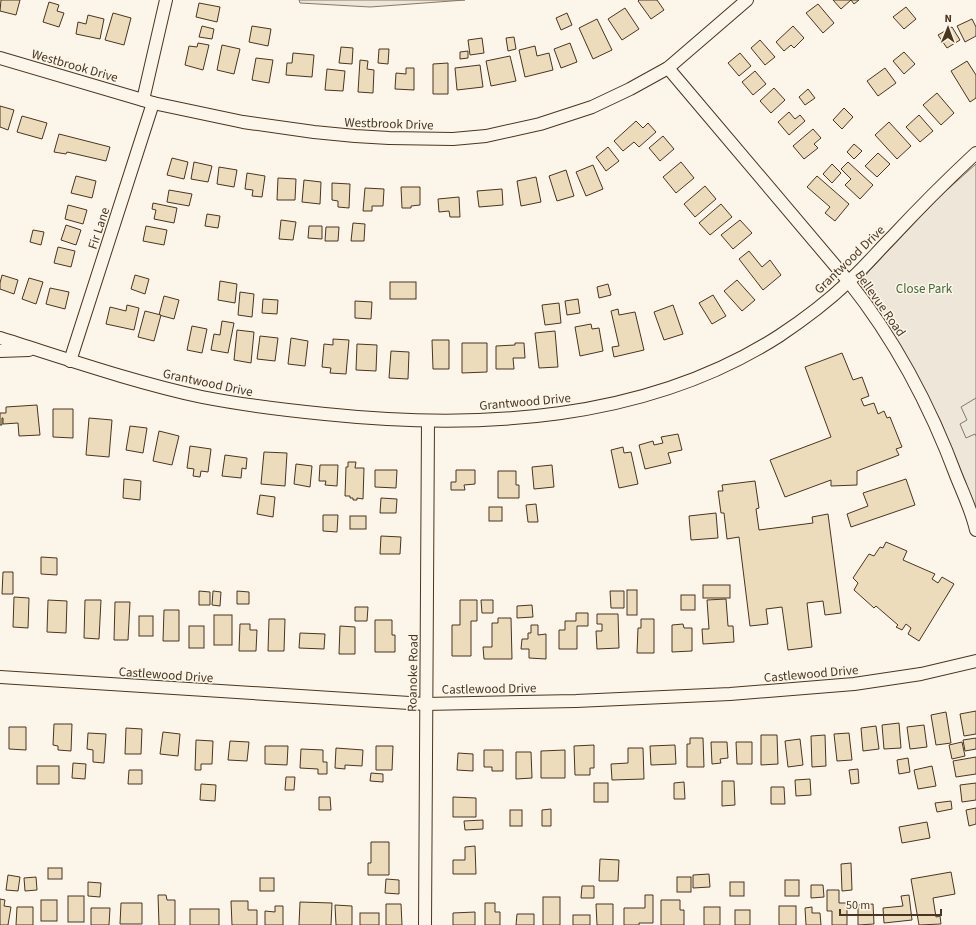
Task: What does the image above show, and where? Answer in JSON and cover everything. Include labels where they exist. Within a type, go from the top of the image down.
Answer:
[{"type":"street","name":"Fir Lane","points":[[70,361],[148,101],[166,0]]},
{"type":"street","name":"Westbrook Drive","points":[[0,58],[148,101],[243,122],[314,132],[389,138],[453,139],[486,136],[513,131],[560,118],[592,107],[630,89],[668,68],[747,0]]},
{"type":"street","name":"Bellevue Road","points":[[668,68],[861,296],[893,344],[919,390],[948,452],[976,530]]},
{"type":"street","name":"Grantwood Drive","points":[[0,338],[128,379],[201,396],[258,407],[366,418],[428,421],[496,419],[560,413],[624,402],[683,384],[716,370],[763,346],[805,317],[849,282],[942,185],[976,153]]},
{"type":"street","points":[[0,351],[37,350]]},
{"type":"street","name":"Roanoke Road","points":[[425,925],[428,421]]},
{"type":"street","name":"Castlewood Drive","points":[[0,677],[426,704],[576,701],[730,694],[854,684],[921,674],[976,661]]},
{"type":"green space","points":[[299,0],[465,0],[370,7],[300,3]]},
{"type":"green space","name":"Close Park","points":[[976,164],[976,514],[971,496],[941,422],[910,363],[862,287],[862,280],[938,198]]},
{"type":"shaded area","points":[[976,398],[976,436],[975,434],[966,438],[960,424],[967,420],[961,407]]},
{"type":"building","points":[[1,0],[20,0],[16,15],[0,11]]},
{"type":"building","points":[[657,0],[664,10],[651,19],[638,1]]},
{"type":"building","points":[[833,0],[851,0],[841,9]]},
{"type":"building","points":[[851,0],[859,0],[854,4]]},
{"type":"building","points":[[49,2],[59,5],[57,11],[64,13],[59,27],[43,22]]},
{"type":"building","points":[[199,3],[220,7],[217,22],[196,17]]},
{"type":"building","points":[[818,4],[834,23],[823,33],[806,13]]},
{"type":"building","points":[[906,7],[916,19],[904,29],[893,17]]},
{"type":"building","points":[[625,8],[639,29],[622,40],[608,19]]},
{"type":"building","points":[[113,13],[131,18],[124,45],[105,40]]},
{"type":"building","points":[[567,13],[572,25],[561,30],[556,18]]},
{"type":"building","points":[[88,15],[104,19],[100,39],[76,34],[78,22],[86,24]]},
{"type":"building","points":[[597,19],[612,50],[593,59],[579,28]]},
{"type":"building","points":[[972,19],[976,27],[976,36],[965,42],[957,26]]},
{"type":"building","points":[[202,26],[214,29],[212,39],[199,37]]},
{"type":"building","points":[[252,26],[271,29],[268,46],[249,42]]},
{"type":"building","points":[[793,26],[804,38],[794,48],[791,45],[784,51],[776,42]]},
{"type":"building","points":[[952,27],[960,40],[947,48],[938,35]]},
{"type":"building","points":[[514,37],[516,49],[508,51],[506,38]]},
{"type":"building","points":[[482,38],[484,53],[470,55],[468,40]]},
{"type":"building","points":[[760,40],[775,57],[765,65],[751,48]]},
{"type":"building","points":[[198,43],[209,45],[203,70],[185,65],[189,46],[197,47]]},
{"type":"building","points":[[570,43],[577,62],[561,68],[554,49]]},
{"type":"building","points":[[222,45],[240,49],[234,74],[217,70]]},
{"type":"building","points":[[535,46],[537,56],[549,53],[553,70],[525,77],[519,50]]},
{"type":"building","points":[[341,47],[353,48],[352,64],[339,63]]},
{"type":"building","points":[[379,49],[389,49],[388,64],[378,63]]},
{"type":"building","points":[[468,51],[468,58],[460,59],[460,52]]},
{"type":"building","points":[[904,52],[915,64],[904,74],[893,61]]},
{"type":"building","points":[[293,53],[314,55],[312,77],[286,75],[287,63],[292,63]]},
{"type":"building","points":[[740,53],[751,66],[739,76],[728,63]]},
{"type":"building","points":[[510,56],[516,81],[491,86],[486,61]]},
{"type":"building","points":[[256,58],[273,60],[269,83],[252,80]]},
{"type":"building","points":[[360,60],[368,61],[367,69],[374,70],[373,93],[358,92]]},
{"type":"building","points":[[967,61],[976,75],[976,98],[970,102],[951,71]]},
{"type":"building","points":[[448,63],[448,94],[433,94],[433,64]]},
{"type":"building","points":[[480,65],[483,87],[457,90],[455,68]]},
{"type":"building","points":[[406,68],[414,68],[414,90],[395,89],[396,73],[406,74]]},
{"type":"building","points":[[885,68],[896,83],[878,96],[867,81]]},
{"type":"building","points":[[327,69],[345,71],[343,91],[325,90]]},
{"type":"building","points":[[755,71],[766,84],[753,95],[742,82]]},
{"type":"building","points":[[774,88],[785,100],[771,113],[760,101]]},
{"type":"building","points":[[808,89],[815,98],[805,105],[799,97]]},
{"type":"building","points":[[937,93],[954,113],[941,125],[923,105]]},
{"type":"building","points":[[0,106],[14,110],[8,130],[0,127]]},
{"type":"building","points":[[844,108],[853,117],[842,129],[833,120]]},
{"type":"building","points":[[789,112],[795,119],[800,115],[805,121],[789,135],[778,122]]},
{"type":"building","points":[[919,115],[933,131],[920,142],[906,127]]},
{"type":"building","points":[[22,116],[47,123],[42,139],[17,132]]},
{"type":"building","points":[[636,121],[643,128],[648,123],[656,132],[639,147],[634,142],[623,151],[614,141]]},
{"type":"building","points":[[889,122],[911,146],[897,159],[875,135]]},
{"type":"building","points":[[813,129],[821,138],[814,144],[818,148],[804,159],[793,146]]},
{"type":"building","points":[[59,134],[110,147],[106,161],[67,152],[66,154],[54,152]]},
{"type":"building","points":[[663,136],[674,149],[660,161],[649,148]]},
{"type":"building","points":[[854,144],[862,151],[854,159],[847,152]]},
{"type":"building","points":[[608,147],[619,161],[606,171],[596,157]]},
{"type":"building","points":[[878,153],[890,164],[877,177],[865,166]]},
{"type":"building","points":[[172,158],[188,162],[184,179],[167,175]]},
{"type":"building","points":[[194,162],[212,166],[208,182],[191,179]]},
{"type":"building","points":[[681,162],[694,178],[676,193],[663,177]]},
{"type":"building","points":[[848,162],[873,185],[860,199],[845,185],[851,179],[841,169]]},
{"type":"building","points":[[832,164],[841,173],[832,183],[823,174]]},
{"type":"building","points":[[593,165],[603,189],[586,196],[576,172]]},
{"type":"building","points":[[219,167],[237,170],[234,187],[217,184]]},
{"type":"building","points":[[566,170],[574,196],[557,201],[549,176]]},
{"type":"building","points":[[247,173],[265,176],[262,197],[252,196],[253,190],[245,189]]},
{"type":"building","points":[[76,176],[96,181],[92,198],[71,193]]},
{"type":"building","points":[[817,176],[849,204],[835,221],[825,213],[830,207],[807,187]]},
{"type":"building","points":[[536,177],[541,202],[521,206],[517,181]]},
{"type":"building","points":[[278,178],[296,179],[295,200],[277,200]]},
{"type":"building","points":[[304,180],[321,182],[320,204],[302,202]]},
{"type":"building","points":[[332,183],[350,184],[349,208],[338,207],[338,201],[332,200]]},
{"type":"building","points":[[705,186],[716,199],[695,217],[684,204]]},
{"type":"building","points":[[401,187],[420,187],[420,205],[411,206],[411,208],[402,208]]},
{"type":"building","points":[[365,188],[384,189],[383,206],[372,206],[372,211],[363,211]]},
{"type":"building","points":[[502,189],[503,205],[479,207],[477,191]]},
{"type":"building","points":[[169,190],[192,194],[189,206],[167,202]]},
{"type":"building","points":[[459,197],[460,217],[450,217],[449,211],[439,212],[438,199]]},
{"type":"building","points":[[153,203],[177,208],[174,223],[154,219],[156,210],[152,209]]},
{"type":"building","points":[[721,204],[732,217],[710,235],[699,223]]},
{"type":"building","points":[[68,205],[87,210],[83,224],[65,219]]},
{"type":"building","points":[[207,214],[220,216],[218,228],[205,226]]},
{"type":"building","points":[[281,220],[296,222],[293,240],[279,239]]},
{"type":"building","points":[[740,220],[752,233],[733,249],[721,235]]},
{"type":"building","points":[[353,223],[365,224],[364,241],[351,241]]},
{"type":"building","points":[[66,225],[81,230],[76,245],[61,240]]},
{"type":"building","points":[[146,226],[167,230],[164,245],[143,241]]},
{"type":"building","points":[[309,226],[322,226],[322,239],[308,238]]},
{"type":"building","points":[[326,227],[339,227],[338,241],[325,241]]},
{"type":"building","points":[[33,230],[44,232],[41,245],[30,242]]},
{"type":"building","points":[[58,247],[75,251],[71,267],[54,263]]},
{"type":"building","points":[[749,251],[762,267],[770,260],[781,275],[763,290],[739,259]]},
{"type":"building","points":[[2,275],[18,280],[14,294],[0,289]]},
{"type":"building","points":[[135,275],[149,279],[145,294],[131,289]]},
{"type":"building","points":[[29,278],[43,282],[36,304],[22,299]]},
{"type":"building","points":[[737,280],[755,300],[742,311],[724,291]]},
{"type":"building","points":[[220,281],[237,284],[235,303],[218,300]]},
{"type":"building","points":[[390,282],[416,282],[416,299],[390,299]]},
{"type":"building","points":[[608,284],[611,295],[599,298],[597,287]]},
{"type":"building","points":[[50,288],[69,292],[65,309],[46,304]]},
{"type":"building","points":[[240,292],[254,294],[252,317],[238,315]]},
{"type":"building","points":[[713,295],[726,316],[712,324],[699,303]]},
{"type":"building","points":[[164,296],[179,300],[174,319],[159,315]]},
{"type":"building","points":[[263,299],[278,300],[277,314],[262,313]]},
{"type":"building","points":[[578,299],[580,313],[567,315],[565,301]]},
{"type":"building","points":[[355,301],[372,302],[371,319],[355,318]]},
{"type":"building","points":[[559,303],[561,323],[545,325],[542,305]]},
{"type":"building","points":[[127,305],[139,308],[134,330],[106,324],[110,307],[126,311]]},
{"type":"building","points":[[673,305],[683,334],[664,340],[654,312]]},
{"type":"building","points":[[618,309],[619,315],[635,312],[644,350],[614,357],[612,347],[619,346],[611,311]]},
{"type":"building","points":[[145,311],[161,315],[154,341],[138,337]]},
{"type":"building","points":[[222,321],[234,323],[228,353],[211,350],[214,334],[220,335]]},
{"type":"building","points":[[591,324],[592,329],[599,328],[603,351],[580,356],[575,327]]},
{"type":"building","points":[[192,326],[207,329],[202,353],[187,350]]},
{"type":"building","points":[[237,330],[254,332],[251,363],[234,360]]},
{"type":"building","points":[[555,331],[558,367],[539,368],[535,333]]},
{"type":"building","points":[[260,336],[278,338],[275,361],[257,359]]},
{"type":"building","points":[[291,338],[308,341],[305,366],[288,364]]},
{"type":"building","points":[[333,339],[349,340],[346,374],[330,373],[331,368],[322,367],[324,344],[333,345]]},
{"type":"building","points":[[432,340],[449,340],[449,369],[433,369]]},
{"type":"building","points":[[462,343],[487,343],[487,372],[462,373]]},
{"type":"building","points":[[515,343],[524,343],[525,358],[513,358],[514,369],[496,369],[496,346],[515,345]]},
{"type":"building","points":[[357,344],[377,345],[376,371],[356,370]]},
{"type":"building","points":[[391,351],[409,352],[408,379],[389,378]]},
{"type":"building","points":[[842,353],[853,380],[862,377],[869,396],[861,399],[864,406],[874,403],[878,414],[884,411],[887,418],[890,417],[902,447],[896,449],[899,455],[857,471],[857,485],[831,486],[831,480],[785,497],[770,460],[831,437],[805,367]]},
{"type":"building","points":[[37,405],[40,435],[19,436],[18,423],[3,424],[3,418],[2,425],[0,425],[0,413],[6,413],[6,407]]},
{"type":"building","points":[[53,409],[73,409],[73,438],[53,437]]},
{"type":"building","points":[[89,418],[112,420],[109,457],[86,455]]},
{"type":"building","points":[[130,426],[147,428],[143,453],[126,450]]},
{"type":"building","points":[[159,431],[179,436],[172,465],[153,461]]},
{"type":"building","points":[[678,434],[682,450],[668,453],[671,463],[645,469],[639,445],[653,441],[654,445],[663,443],[661,437]]},
{"type":"building","points":[[190,446],[211,449],[208,472],[201,471],[200,477],[193,476],[194,469],[187,468]]},
{"type":"building","points":[[623,447],[624,453],[631,452],[638,484],[619,488],[611,450]]},
{"type":"building","points":[[264,452],[287,453],[285,486],[261,484]]},
{"type":"building","points":[[225,455],[247,458],[246,469],[242,468],[241,478],[222,476]]},
{"type":"building","points":[[348,462],[356,462],[355,468],[364,468],[363,499],[357,498],[357,500],[353,500],[350,496],[345,496],[346,467],[348,467]]},
{"type":"building","points":[[296,464],[312,466],[310,487],[294,484]]},
{"type":"building","points":[[320,465],[338,465],[337,486],[325,485],[326,481],[319,481]]},
{"type":"building","points":[[552,465],[554,487],[534,489],[532,467]]},
{"type":"building","points":[[375,470],[397,470],[396,488],[375,487]]},
{"type":"building","points":[[456,470],[475,470],[475,484],[464,485],[465,490],[451,490],[451,482],[456,482]]},
{"type":"building","points":[[498,471],[516,471],[516,485],[519,485],[519,498],[498,498]]},
{"type":"building","points":[[124,479],[141,481],[140,500],[123,498]]},
{"type":"building","points":[[906,479],[915,505],[851,527],[847,514],[868,506],[863,493]]},
{"type":"building","points":[[755,481],[759,508],[756,509],[759,530],[813,523],[812,517],[828,514],[841,613],[825,615],[823,601],[807,603],[812,647],[788,650],[782,607],[766,609],[768,624],[750,626],[739,537],[727,539],[724,513],[721,513],[718,491],[723,491],[722,485]]},
{"type":"building","points":[[260,495],[275,497],[273,517],[257,514]]},
{"type":"building","points":[[381,498],[397,499],[396,513],[380,513]]},
{"type":"building","points":[[536,504],[538,522],[528,522],[526,505]]},
{"type":"building","points":[[489,507],[502,507],[502,521],[489,521]]},
{"type":"building","points":[[716,513],[718,538],[691,540],[689,516]]},
{"type":"building","points":[[323,515],[338,515],[337,532],[323,531]]},
{"type":"building","points":[[350,516],[366,516],[366,529],[350,529]]},
{"type":"building","points":[[381,536],[401,537],[400,554],[380,554]]},
{"type":"building","points":[[886,542],[907,551],[903,560],[935,574],[932,579],[938,583],[942,577],[954,584],[919,641],[908,634],[911,628],[906,624],[902,630],[896,627],[898,625],[876,606],[874,608],[854,590],[858,583],[853,578],[869,554],[874,556],[880,547],[883,548]]},
{"type":"building","points":[[41,557],[57,558],[57,575],[41,574]]},
{"type":"building","points":[[3,572],[13,572],[13,594],[2,594]]},
{"type":"building","points":[[703,585],[730,585],[730,598],[703,598]]},
{"type":"building","points":[[627,590],[637,590],[637,615],[627,615]]},
{"type":"building","points":[[199,591],[210,592],[210,605],[199,605]]},
{"type":"building","points":[[213,591],[221,592],[220,606],[212,605]]},
{"type":"building","points":[[237,591],[249,592],[249,604],[237,604]]},
{"type":"building","points":[[610,591],[624,591],[624,608],[611,608]]},
{"type":"building","points":[[681,595],[695,595],[695,610],[681,610]]},
{"type":"building","points":[[14,597],[29,598],[28,628],[13,627]]},
{"type":"building","points":[[726,599],[728,626],[733,626],[734,642],[703,644],[702,629],[709,629],[707,600]]},
{"type":"building","points":[[48,600],[67,601],[66,633],[47,632]]},
{"type":"building","points":[[85,600],[101,600],[99,639],[84,638]]},
{"type":"building","points":[[460,600],[477,600],[477,621],[471,621],[471,656],[452,656],[452,625],[460,625]]},
{"type":"building","points":[[481,600],[493,600],[493,613],[482,613]]},
{"type":"building","points":[[115,602],[130,602],[128,640],[114,640]]},
{"type":"building","points":[[532,605],[533,617],[517,618],[517,606]]},
{"type":"building","points":[[355,607],[368,607],[367,621],[355,621]]},
{"type":"building","points":[[164,610],[179,610],[179,641],[163,641]]},
{"type":"building","points":[[576,613],[588,613],[588,626],[577,626],[577,649],[559,649],[559,630],[565,630],[565,621],[576,621]]},
{"type":"building","points":[[597,614],[618,614],[619,648],[597,649],[596,631],[602,631],[602,624],[597,624]]},
{"type":"building","points":[[214,615],[232,615],[232,645],[214,645]]},
{"type":"building","points":[[139,616],[153,616],[153,636],[139,636]]},
{"type":"building","points":[[498,618],[511,618],[512,659],[484,659],[483,647],[492,647],[492,623],[498,623]]},
{"type":"building","points":[[269,619],[285,619],[284,651],[268,651]]},
{"type":"building","points":[[641,619],[654,619],[654,653],[637,653],[638,628],[641,628]]},
{"type":"building","points":[[375,620],[392,620],[392,635],[395,635],[395,652],[375,652]]},
{"type":"building","points":[[240,624],[250,624],[250,630],[257,630],[256,651],[239,651]]},
{"type":"building","points":[[683,624],[684,628],[692,628],[692,651],[672,652],[672,625]]},
{"type":"building","points":[[531,625],[538,625],[538,635],[546,634],[546,659],[529,658],[529,649],[521,649],[522,639],[528,639],[528,633],[531,633]]},
{"type":"building","points":[[189,626],[204,626],[204,648],[189,648]]},
{"type":"building","points":[[340,626],[355,627],[355,654],[339,654]]},
{"type":"building","points":[[300,633],[325,634],[324,649],[299,648]]},
{"type":"building","points":[[976,711],[976,734],[964,736],[960,714]]},
{"type":"building","points":[[946,712],[951,743],[936,745],[931,715]]},
{"type":"building","points":[[899,723],[901,748],[884,749],[882,725]]},
{"type":"building","points":[[54,724],[72,724],[71,751],[58,750],[58,746],[53,745]]},
{"type":"building","points":[[924,725],[927,747],[910,749],[907,727]]},
{"type":"building","points":[[876,726],[879,749],[863,751],[861,728]]},
{"type":"building","points":[[9,727],[26,727],[26,750],[9,749]]},
{"type":"building","points":[[126,728],[142,729],[141,754],[125,754]]},
{"type":"building","points":[[163,732],[180,734],[178,756],[160,754]]},
{"type":"building","points":[[88,733],[106,734],[104,763],[93,762],[93,750],[87,749]]},
{"type":"building","points":[[849,733],[852,760],[837,761],[834,734]]},
{"type":"building","points":[[761,735],[777,735],[778,764],[761,765]]},
{"type":"building","points":[[825,735],[826,766],[812,767],[811,736]]},
{"type":"building","points":[[690,738],[703,738],[704,767],[687,767],[687,744],[690,744]]},
{"type":"building","points":[[976,738],[976,749],[965,751],[963,740]]},
{"type":"building","points":[[800,739],[803,765],[788,767],[785,741]]},
{"type":"building","points":[[196,740],[213,741],[212,764],[201,764],[201,770],[195,770]]},
{"type":"building","points":[[230,741],[249,742],[247,761],[228,760]]},
{"type":"building","points":[[711,742],[727,742],[728,758],[720,759],[721,763],[712,764]]},
{"type":"building","points":[[736,742],[752,742],[752,764],[737,764]]},
{"type":"building","points":[[962,742],[965,756],[952,759],[949,745]]},
{"type":"building","points":[[594,745],[594,768],[590,768],[590,775],[575,775],[574,746]]},
{"type":"building","points":[[675,745],[676,764],[651,765],[650,746]]},
{"type":"building","points":[[265,746],[288,746],[287,765],[265,764]]},
{"type":"building","points":[[376,746],[393,746],[392,770],[376,770]]},
{"type":"building","points":[[336,748],[363,750],[362,766],[345,765],[345,769],[335,768]]},
{"type":"building","points":[[628,748],[643,748],[644,779],[612,780],[611,764],[628,763]]},
{"type":"building","points":[[301,749],[323,750],[323,762],[327,762],[327,774],[318,774],[318,769],[300,768]]},
{"type":"building","points":[[484,750],[503,750],[503,771],[492,771],[492,767],[484,767]]},
{"type":"building","points":[[565,750],[565,778],[541,778],[541,751]]},
{"type":"building","points":[[516,752],[531,752],[532,778],[516,779]]},
{"type":"building","points":[[458,753],[473,754],[473,771],[457,770]]},
{"type":"building","points":[[976,757],[976,774],[956,777],[953,761]]},
{"type":"building","points":[[908,758],[910,772],[899,774],[897,760]]},
{"type":"building","points":[[73,763],[86,764],[85,779],[72,778]]},
{"type":"building","points":[[37,766],[59,766],[59,784],[37,784]]},
{"type":"building","points":[[932,766],[936,786],[918,789],[914,770]]},
{"type":"building","points":[[858,769],[859,783],[851,784],[849,770]]},
{"type":"building","points":[[129,770],[142,770],[142,784],[128,784]]},
{"type":"building","points":[[371,773],[383,774],[383,782],[370,781]]},
{"type":"building","points":[[286,777],[295,777],[294,790],[285,790]]},
{"type":"building","points":[[810,779],[811,795],[796,796],[795,780]]},
{"type":"building","points":[[722,781],[734,781],[735,805],[722,806]]},
{"type":"building","points":[[684,782],[685,799],[674,799],[674,783]]},
{"type":"building","points":[[594,783],[608,783],[608,802],[594,802]]},
{"type":"building","points":[[976,783],[976,800],[962,802],[960,785]]},
{"type":"building","points":[[201,784],[216,785],[215,801],[200,800]]},
{"type":"building","points":[[771,787],[784,787],[785,804],[771,804]]},
{"type":"building","points":[[319,797],[330,797],[331,810],[319,810]]},
{"type":"building","points":[[453,797],[476,798],[476,817],[453,817]]},
{"type":"building","points":[[951,801],[952,809],[937,812],[935,803]]},
{"type":"building","points":[[976,808],[976,824],[969,826],[966,810]]},
{"type":"building","points":[[551,809],[551,826],[542,826],[542,810]]},
{"type":"building","points":[[510,810],[522,810],[522,826],[510,826]]},
{"type":"building","points":[[483,820],[483,829],[465,830],[464,821]]},
{"type":"building","points":[[927,822],[930,838],[902,843],[899,827]]},
{"type":"building","points":[[371,842],[389,842],[389,875],[368,875],[368,863],[371,863]]},
{"type":"building","points":[[475,846],[476,874],[453,874],[453,860],[465,860],[465,847]]},
{"type":"building","points":[[600,859],[619,860],[618,881],[599,881]]},
{"type":"building","points":[[851,863],[852,890],[842,891],[841,864]]},
{"type":"building","points":[[48,868],[62,868],[62,879],[48,879]]},
{"type":"building","points":[[951,872],[955,894],[933,898],[936,917],[940,916],[941,924],[919,925],[911,879]]},
{"type":"building","points":[[709,874],[710,887],[693,888],[693,875]]},
{"type":"building","points":[[8,875],[20,877],[18,891],[6,890]]},
{"type":"building","points":[[36,877],[37,890],[25,891],[24,878]]},
{"type":"building","points":[[677,877],[691,877],[691,892],[677,892]]},
{"type":"building","points":[[260,878],[274,878],[274,891],[260,891]]},
{"type":"building","points":[[386,879],[399,880],[399,894],[385,893]]},
{"type":"building","points":[[785,880],[799,880],[799,896],[785,896]]},
{"type":"building","points":[[88,882],[101,883],[100,897],[88,896]]},
{"type":"building","points":[[730,882],[744,882],[744,896],[730,896]]},
{"type":"building","points":[[811,885],[823,885],[824,897],[811,898]]},
{"type":"building","points":[[582,886],[594,886],[594,898],[581,898]]},
{"type":"building","points":[[827,890],[839,890],[839,903],[847,903],[847,925],[832,925],[832,911],[827,911]]},
{"type":"building","points":[[158,895],[166,895],[167,900],[175,900],[175,925],[159,925]]},
{"type":"building","points":[[645,895],[653,895],[653,923],[624,925],[624,908],[645,908]]},
{"type":"building","points":[[909,895],[912,920],[884,923],[883,908],[903,906],[901,896]]},
{"type":"building","points":[[68,896],[84,896],[84,922],[68,922]]},
{"type":"building","points":[[543,897],[560,897],[560,925],[543,925]]},
{"type":"building","points":[[0,899],[5,900],[4,906],[11,907],[8,925],[0,925]]},
{"type":"building","points":[[41,900],[57,900],[57,921],[41,921]]},
{"type":"building","points":[[661,900],[680,900],[680,910],[684,910],[684,925],[661,925]]},
{"type":"building","points":[[231,901],[248,901],[248,910],[257,910],[257,925],[232,925]]},
{"type":"building","points":[[300,902],[332,903],[331,925],[299,925]]},
{"type":"building","points":[[121,903],[142,903],[142,924],[120,924]]},
{"type":"building","points":[[485,903],[495,903],[495,912],[500,912],[500,925],[485,925]]},
{"type":"building","points":[[386,904],[401,904],[402,925],[386,925]]},
{"type":"building","points":[[596,904],[613,904],[613,925],[597,925]]},
{"type":"building","points":[[873,904],[874,924],[858,925],[858,905]]},
{"type":"building","points":[[335,905],[352,906],[352,925],[336,925]]},
{"type":"building","points":[[275,906],[283,906],[283,925],[265,925],[265,911],[275,912]]},
{"type":"building","points":[[779,906],[796,906],[796,925],[779,925]]},
{"type":"building","points":[[17,907],[33,907],[33,925],[16,925]]},
{"type":"building","points":[[704,907],[720,907],[720,925],[704,925]]},
{"type":"building","points":[[812,907],[812,913],[820,913],[821,925],[806,925],[805,908]]},
{"type":"building","points":[[91,908],[110,908],[109,925],[91,925]]},
{"type":"building","points":[[190,909],[219,909],[219,925],[190,925]]},
{"type":"building","points":[[735,910],[750,910],[750,925],[735,925]]},
{"type":"building","points":[[475,912],[475,925],[453,925],[453,913]]},
{"type":"building","points":[[360,913],[379,913],[379,925],[360,925]]},
{"type":"building","points":[[517,914],[534,914],[534,925],[516,925]]},
{"type":"building","points":[[573,915],[590,915],[590,925],[573,925]]}]
